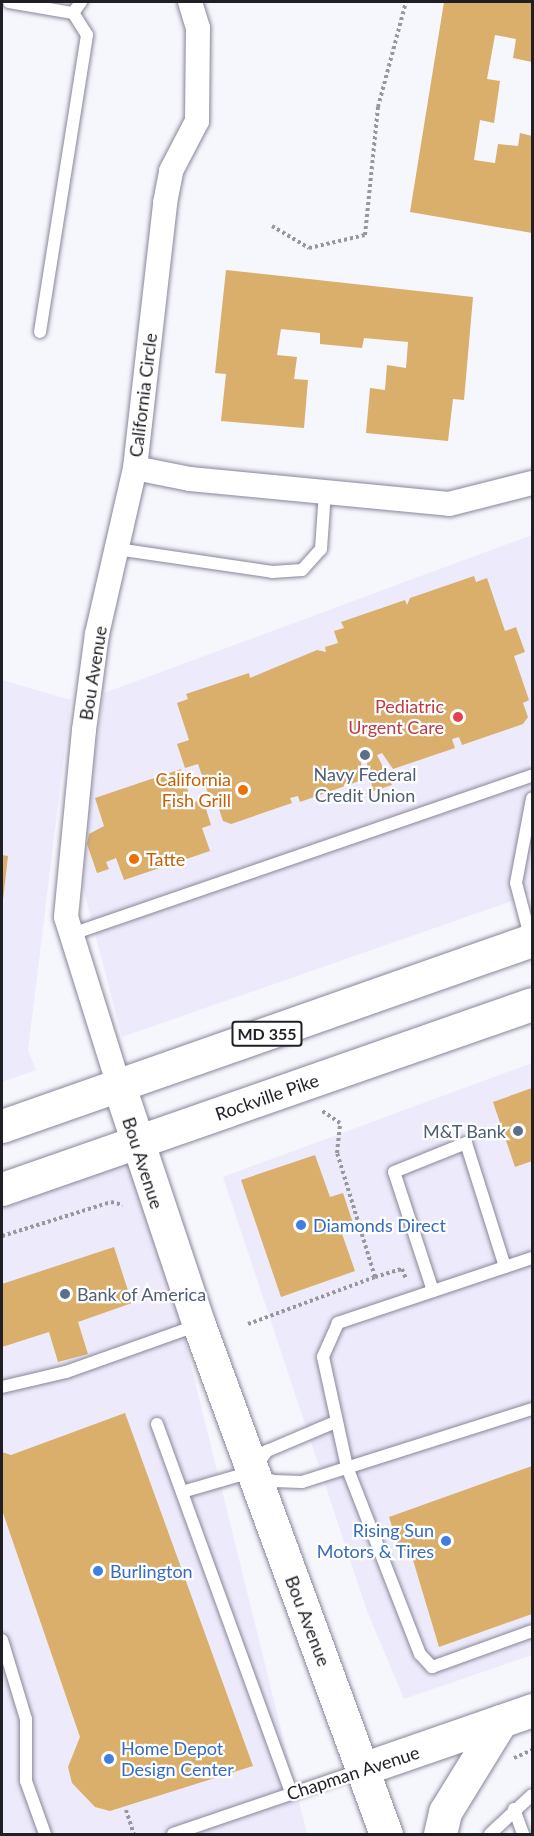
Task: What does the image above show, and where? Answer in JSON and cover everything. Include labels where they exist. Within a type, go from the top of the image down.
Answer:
[{"type":"main road","name":"MD 355","points":[[2,1126],[532,941]]},
{"type":"main road","name":"Rockville Pike","points":[[2,1189],[532,1004]]},
{"type":"main road","name":"Bou Avenue","points":[[119,1086],[136,1143],[251,1472],[386,1834]]},
{"type":"main road","name":"Chapman Avenue","points":[[362,1769],[532,1710]]},
{"type":"main road","points":[[440,1834],[445,1812],[501,1721]]},
{"type":"street","name":"California Circle","points":[[190,2],[198,28],[201,88],[197,121],[171,171],[165,203],[135,468],[325,492],[449,504],[532,483]]},
{"type":"street","name":"Bou Avenue","points":[[119,1086],[69,935],[66,917],[83,739],[117,549],[135,468]]},
{"type":"lane","points":[[9,2],[73,13],[87,35],[40,332]]},
{"type":"lane","points":[[73,13],[81,2]]},
{"type":"lane","points":[[117,549],[272,572],[302,570],[321,549],[325,492]]},
{"type":"lane","points":[[69,935],[532,776]]},
{"type":"lane","points":[[532,798],[516,883],[532,941]]},
{"type":"lane","points":[[433,1292],[394,1172],[466,1143],[506,1267]]},
{"type":"lane","points":[[532,1258],[338,1323],[323,1357],[333,1423],[347,1467],[420,1654],[432,1667],[532,1631]]},
{"type":"lane","points":[[2,1387],[66,1372],[199,1325]]},
{"type":"lane","points":[[251,1472],[273,1481],[302,1482],[532,1409]]},
{"type":"lane","points":[[182,1492],[251,1472],[267,1450],[333,1423]]},
{"type":"lane","points":[[157,1424],[291,1792]]},
{"type":"lane","points":[[2,1640],[26,1719],[26,1780],[45,1834]]},
{"type":"lane","name":"Chapman Avenue","points":[[174,1834],[362,1769]]},
{"type":"lane","points":[[490,1834],[514,1809],[532,1795]]},
{"type":"lane","points":[[514,1809],[523,1834]]},
{"type":"path","points":[[272,226],[309,248],[365,235],[378,107],[406,2]]},
{"type":"path","points":[[310,1109],[333,1115],[340,1123],[337,1153],[375,1277]]},
{"type":"path","points":[[2,1236],[111,1202],[123,1205]]},
{"type":"path","points":[[248,1324],[402,1269],[411,1299]]},
{"type":"path","points":[[126,1810],[134,1834]]},
{"type":"shaded area","points":[[532,535],[532,894],[122,1037],[78,869],[104,693]]},
{"type":"shaded area","points":[[2,680],[71,700],[28,1050],[36,1070],[2,1082]]},
{"type":"shaded area","points":[[532,1063],[532,1655],[404,1699],[367,1611],[223,1177]]},
{"type":"shaded area","points":[[136,1143],[307,1834],[2,1834],[2,1189]]},
{"type":"building","points":[[444,2],[532,2],[532,62],[513,58],[516,39],[495,35],[487,79],[500,81],[494,123],[480,120],[474,160],[495,163],[498,144],[518,146],[520,133],[532,136],[532,233],[410,212]]},
{"type":"building","points":[[226,270],[473,297],[464,400],[453,399],[448,441],[366,433],[370,388],[385,390],[387,365],[406,368],[408,342],[364,338],[362,348],[320,344],[320,333],[281,329],[277,355],[297,357],[294,379],[308,380],[304,428],[221,421],[226,374],[215,373]]},
{"type":"building","points":[[474,576],[476,582],[487,578],[505,631],[516,627],[525,652],[514,656],[529,700],[523,703],[528,717],[523,724],[462,745],[459,737],[452,739],[455,748],[393,769],[382,753],[377,755],[392,785],[373,791],[366,759],[361,760],[362,780],[300,802],[298,796],[290,798],[292,803],[231,824],[223,821],[218,806],[213,808],[198,764],[185,768],[177,744],[189,740],[177,703],[188,699],[186,694],[249,673],[250,678],[317,650],[326,652],[325,647],[338,643],[334,631],[344,628],[341,622],[405,600],[407,605],[410,598]]},
{"type":"building","points":[[181,769],[192,803],[203,799],[211,825],[202,828],[210,851],[124,880],[116,858],[106,862],[109,869],[97,873],[87,844],[89,834],[104,826],[95,798]]},
{"type":"building","points":[[2,855],[8,856],[3,900],[2,900]]},
{"type":"building","name":"M&T Bank","points":[[532,1088],[532,1161],[515,1167],[493,1102]]},
{"type":"building","name":"Diamonds Direct","points":[[315,1155],[330,1197],[343,1193],[353,1223],[340,1228],[355,1271],[281,1297],[241,1180]]},
{"type":"building","name":"Bank of America","points":[[114,1247],[132,1303],[78,1322],[88,1354],[58,1362],[49,1332],[2,1347],[2,1284]]},
{"type":"building","points":[[125,1413],[253,1766],[110,1811],[95,1807],[72,1783],[68,1767],[80,1737],[2,1510],[2,1452],[11,1455]]},
{"type":"building","points":[[532,1466],[532,1614],[439,1647],[410,1550],[400,1551],[389,1517]]},
{"type":"place","name":"Pediatric Urgent Care","points":[[458,717]]},
{"type":"place","name":"Navy Federal Credit Union","points":[[365,755]]},
{"type":"place","name":"California Fish Grill","points":[[243,790]]},
{"type":"place","name":"Tatte","points":[[134,859]]},
{"type":"place","name":"M&T Bank","points":[[518,1131]]},
{"type":"place","name":"Diamonds Direct","points":[[301,1225]]},
{"type":"place","name":"Bank of America","points":[[65,1294]]},
{"type":"place","name":"Rising Sun Motors & Tires","points":[[446,1541]]},
{"type":"place","name":"Burlington","points":[[98,1571]]},
{"type":"place","name":"Home Depot Design Center","points":[[109,1759]]}]
